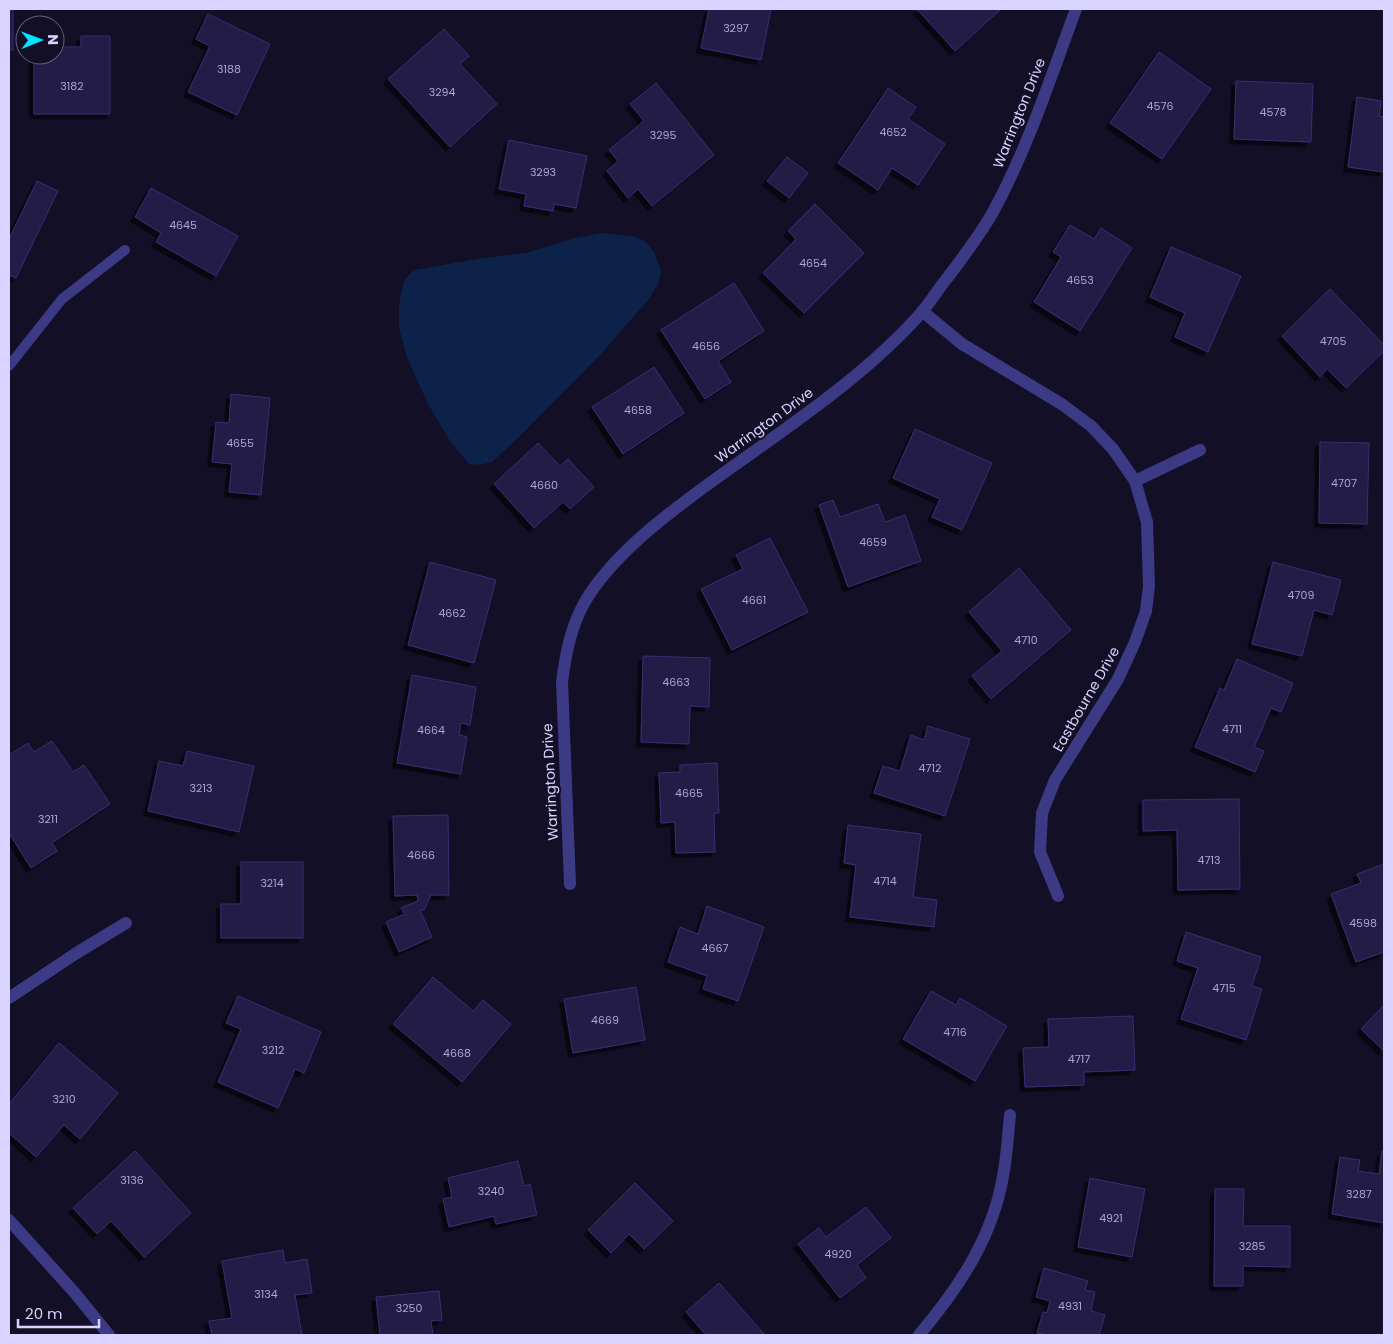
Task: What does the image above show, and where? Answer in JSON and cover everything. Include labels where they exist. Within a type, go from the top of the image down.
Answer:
[{"type":"street","name":"Warrington Drive","points":[[570,884],[562,682],[566,652],[576,621],[589,596],[608,570],[669,513],[863,370],[922,311],[970,248],[992,213],[1011,175],[1044,96],[1076,9]]},
{"type":"street","name":"Eastbourne Drive","points":[[922,311],[962,344],[1062,405],[1090,426],[1113,449],[1135,481],[1147,522],[1149,586],[1146,611],[1135,642],[1118,679],[1056,780],[1042,813],[1040,852],[1058,896]]},
{"type":"street","points":[[1135,481],[1200,450]]},
{"type":"street","points":[[9,998],[126,923]]},
{"type":"street","points":[[919,1335],[940,1311],[965,1275],[983,1239],[995,1207],[1003,1176],[1010,1115]]},
{"type":"street","points":[[9,1220],[74,1292],[108,1335]]},
{"type":"lane","points":[[9,366],[62,299],[125,250]]},
{"type":"water","points":[[602,233],[632,236],[645,241],[654,252],[661,271],[659,282],[649,299],[600,355],[519,437],[492,462],[479,465],[469,464],[450,441],[428,404],[408,360],[399,328],[399,304],[404,280],[414,270],[483,258],[526,253],[575,238]]},
{"type":"building","points":[[9,9],[13,9],[13,50],[9,50]]},
{"type":"building","points":[[709,9],[771,9],[761,60],[701,48]]},
{"type":"building","points":[[917,9],[1001,9],[955,51]]},
{"type":"building","points":[[208,14],[270,44],[237,115],[188,92],[210,46],[196,39]]},
{"type":"building","points":[[444,29],[469,56],[460,64],[497,104],[450,147],[388,79]]},
{"type":"building","points":[[81,36],[110,36],[110,114],[34,114],[34,65],[65,65],[65,47],[81,47]]},
{"type":"building","points":[[1159,52],[1211,89],[1162,159],[1110,123]]},
{"type":"building","points":[[1236,81],[1313,84],[1311,142],[1234,139]]},
{"type":"building","points":[[656,83],[714,155],[652,206],[638,189],[628,198],[607,171],[618,161],[609,150],[644,121],[630,104]]},
{"type":"building","points":[[888,88],[916,107],[908,119],[945,144],[918,185],[892,168],[878,190],[838,163]]},
{"type":"building","points":[[1357,97],[1381,101],[1379,116],[1384,117],[1384,172],[1348,167]]},
{"type":"building","points":[[509,140],[587,156],[576,208],[554,204],[553,211],[524,206],[526,194],[499,189]]},
{"type":"building","points":[[787,157],[808,173],[789,198],[767,181]]},
{"type":"building","points":[[37,181],[58,191],[16,278],[9,275],[9,239]]},
{"type":"building","points":[[151,188],[238,236],[216,276],[156,242],[161,233],[135,217]]},
{"type":"building","points":[[815,204],[864,253],[804,313],[763,273],[796,239],[788,231]]},
{"type":"building","points":[[1070,225],[1094,239],[1101,228],[1132,248],[1080,331],[1034,302],[1061,257],[1053,252]]},
{"type":"building","points":[[1171,247],[1241,276],[1208,352],[1175,337],[1185,313],[1150,297]]},
{"type":"building","points":[[734,283],[764,331],[718,361],[731,382],[705,399],[661,330]]},
{"type":"building","points":[[1330,289],[1384,345],[1384,351],[1346,388],[1327,369],[1320,377],[1282,336]]},
{"type":"building","points":[[654,367],[684,413],[623,454],[592,407]]},
{"type":"building","points":[[231,394],[270,398],[261,495],[229,492],[232,464],[212,462],[216,422],[229,423]]},
{"type":"building","points":[[915,429],[992,463],[962,530],[932,517],[940,499],[893,478]]},
{"type":"building","points":[[1320,442],[1369,443],[1367,524],[1319,523]]},
{"type":"building","points":[[538,443],[560,466],[568,459],[594,487],[570,509],[563,502],[534,528],[494,484]]},
{"type":"building","points":[[833,500],[840,517],[878,504],[885,522],[905,515],[921,561],[848,587],[819,505]]},
{"type":"building","points":[[770,538],[808,612],[732,650],[701,589],[743,569],[736,555]]},
{"type":"building","points":[[430,562],[496,580],[474,663],[408,645]]},
{"type":"building","points":[[1273,562],[1341,580],[1332,615],[1314,610],[1302,656],[1252,644]]},
{"type":"building","points":[[1019,568],[1071,630],[991,699],[972,676],[1002,651],[969,612]]},
{"type":"building","points":[[643,656],[710,658],[709,707],[690,706],[689,744],[641,742]]},
{"type":"building","points":[[1237,659],[1293,683],[1281,712],[1271,708],[1254,747],[1264,751],[1255,772],[1195,747],[1220,688],[1224,690]]},
{"type":"building","points":[[412,675],[476,687],[470,725],[461,723],[459,735],[467,737],[461,774],[397,763]]},
{"type":"building","points":[[928,726],[970,739],[945,816],[874,793],[883,766],[900,771],[911,735],[924,740]]},
{"type":"building","points":[[52,741],[73,772],[84,765],[110,804],[52,843],[57,851],[31,868],[9,833],[9,755],[28,743],[34,752]]},
{"type":"building","points":[[187,751],[254,766],[239,832],[148,811],[159,761],[183,766]]},
{"type":"building","points":[[717,763],[719,813],[714,813],[715,852],[676,853],[675,822],[661,823],[659,773],[680,772],[680,765]]},
{"type":"building","points":[[1239,799],[1240,889],[1178,890],[1177,830],[1143,831],[1143,800]]},
{"type":"building","points":[[448,815],[449,895],[431,895],[424,910],[420,910],[432,937],[399,952],[386,922],[405,914],[401,908],[418,901],[417,895],[395,896],[393,816]]},
{"type":"building","points":[[848,825],[921,834],[913,897],[937,900],[934,927],[850,917],[856,865],[844,863]]},
{"type":"building","points":[[241,862],[303,862],[303,938],[221,938],[221,904],[241,904]]},
{"type":"building","points":[[1384,864],[1384,952],[1356,962],[1331,894],[1361,883],[1357,874]]},
{"type":"building","points":[[707,906],[764,927],[738,1001],[703,989],[707,976],[668,962],[680,927],[698,934]]},
{"type":"building","points":[[1186,932],[1261,957],[1252,986],[1262,989],[1246,1040],[1181,1019],[1198,968],[1177,961]]},
{"type":"building","points":[[433,977],[473,1011],[483,1000],[511,1024],[462,1082],[393,1024]]},
{"type":"building","points":[[636,987],[645,1040],[573,1053],[564,999]]},
{"type":"building","points":[[931,991],[956,1005],[960,998],[1007,1026],[975,1081],[903,1039]]},
{"type":"building","points":[[238,996],[321,1032],[304,1073],[295,1069],[278,1108],[218,1082],[241,1029],[226,1023]]},
{"type":"building","points":[[1384,1005],[1384,1051],[1361,1029]]},
{"type":"building","points":[[1133,1016],[1135,1070],[1084,1072],[1084,1085],[1025,1087],[1023,1048],[1049,1047],[1048,1019]]},
{"type":"building","points":[[59,1043],[118,1093],[80,1139],[64,1125],[36,1157],[9,1133],[9,1104]]},
{"type":"building","points":[[135,1151],[191,1213],[144,1257],[111,1221],[97,1234],[73,1208]]},
{"type":"building","points":[[1382,1151],[1384,1151],[1384,1223],[1332,1214],[1340,1157],[1360,1160],[1358,1171],[1379,1174]]},
{"type":"building","points":[[518,1161],[524,1186],[530,1184],[537,1215],[496,1224],[494,1216],[449,1227],[443,1199],[452,1197],[448,1178]]},
{"type":"building","points":[[1090,1178],[1145,1189],[1132,1257],[1078,1247]]},
{"type":"building","points":[[635,1183],[673,1221],[644,1249],[629,1234],[611,1253],[588,1230]]},
{"type":"building","points":[[1215,1189],[1244,1189],[1243,1226],[1290,1226],[1290,1267],[1243,1266],[1243,1286],[1214,1286]]},
{"type":"building","points":[[866,1207],[891,1238],[857,1265],[866,1278],[840,1298],[798,1244],[819,1228],[826,1237]]},
{"type":"building","points":[[283,1250],[285,1263],[307,1259],[312,1293],[295,1295],[302,1335],[212,1335],[209,1321],[232,1318],[222,1261]]},
{"type":"building","points":[[1044,1268],[1088,1281],[1085,1290],[1095,1292],[1091,1311],[1105,1315],[1099,1335],[1047,1335],[1037,1333],[1043,1312],[1047,1313],[1050,1301],[1036,1297]]},
{"type":"building","points":[[719,1283],[765,1335],[706,1335],[686,1312]]},
{"type":"building","points":[[439,1291],[442,1320],[431,1321],[433,1335],[380,1335],[376,1297]]}]
